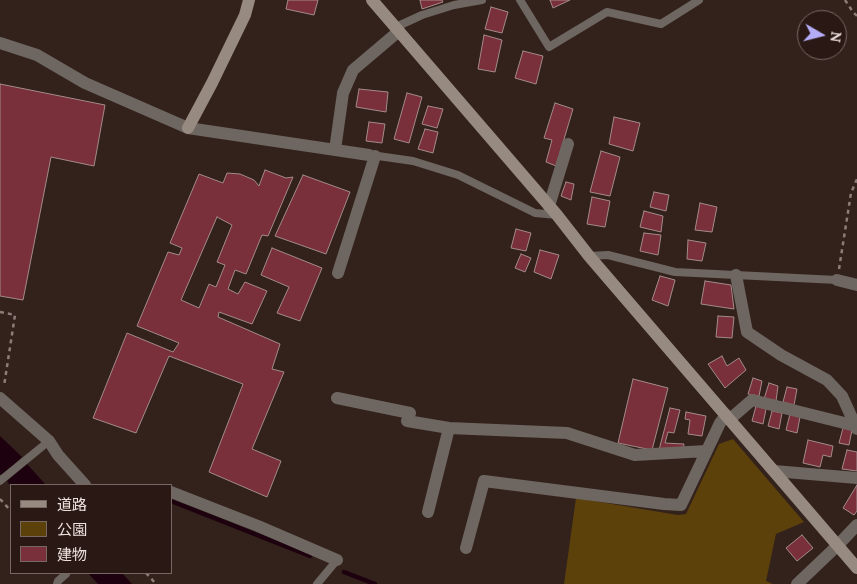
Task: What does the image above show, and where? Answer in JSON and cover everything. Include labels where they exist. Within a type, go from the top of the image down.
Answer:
[{"type":"street","points":[[188,128],[245,15],[250,0]]},
{"type":"street","points":[[372,0],[857,568]]},
{"type":"street","points":[[335,150],[343,93],[352,70],[398,29]]},
{"type":"street","points":[[0,43],[37,55],[85,83],[188,128],[372,155],[338,273]]},
{"type":"street","points":[[553,211],[568,144]]},
{"type":"street","points":[[736,275],[747,332],[781,355],[827,380],[842,396],[856,428]]},
{"type":"street","points":[[837,280],[857,285]]},
{"type":"street","points":[[1,395],[49,441],[58,455],[84,484]]},
{"type":"street","points":[[337,398],[410,413],[407,421],[449,428],[567,433],[635,455],[706,451]]},
{"type":"street","points":[[466,548],[484,482],[681,505],[720,423],[752,400],[856,428]]},
{"type":"street","points":[[428,512],[449,428]]},
{"type":"street","points":[[774,471],[857,478]]},
{"type":"street","points":[[172,492],[258,526],[337,560]]},
{"type":"street","points":[[797,584],[857,525]]},
{"type":"lane","points":[[398,29],[422,15],[454,5],[482,0]]},
{"type":"lane","points":[[520,0],[549,47],[607,12],[661,24],[698,0]]},
{"type":"lane","points":[[372,155],[413,161],[458,175],[535,214],[553,211]]},
{"type":"lane","points":[[589,256],[608,255],[675,272],[837,280]]},
{"type":"lane","points":[[0,481],[49,441]]},
{"type":"lane","points":[[317,584],[337,560]]},
{"type":"lane","points":[[57,584],[66,574]]},
{"type":"path","points":[[845,0],[857,16]]},
{"type":"path","points":[[837,280],[851,193],[857,179]]},
{"type":"path","points":[[0,312],[15,315],[1,395]]},
{"type":"path","points":[[0,499],[10,510]]},
{"type":"path","points":[[147,574],[156,584]]},
{"type":"green space","points":[[733,439],[804,522],[776,534],[766,581],[773,584],[564,584],[576,498],[678,515],[686,514],[719,444]]},
{"type":"shaded area","points":[[0,436],[22,457],[3,476],[0,474]]},
{"type":"shaded area","points":[[27,464],[45,484],[10,485],[7,481]]},
{"type":"shaded area","points":[[89,574],[123,574],[132,584],[98,584]]},
{"type":"building","points":[[288,0],[318,0],[314,15],[286,9]]},
{"type":"building","points":[[420,0],[442,0],[443,2],[422,9]]},
{"type":"building","points":[[550,0],[570,0],[553,8]]},
{"type":"building","points":[[491,7],[508,12],[502,33],[485,29]]},
{"type":"building","points":[[484,35],[502,40],[495,72],[478,69]]},
{"type":"building","points":[[523,51],[543,56],[536,84],[515,78]]},
{"type":"building","points":[[0,84],[105,105],[94,166],[51,157],[23,300],[0,296]]},
{"type":"building","points":[[359,89],[388,92],[386,112],[356,107]]},
{"type":"building","points":[[407,93],[422,97],[409,143],[394,139]]},
{"type":"building","points":[[555,103],[573,109],[556,166],[546,162],[552,140],[544,138]]},
{"type":"building","points":[[428,106],[443,109],[437,128],[422,124]]},
{"type":"building","points":[[614,117],[640,123],[633,151],[609,144]]},
{"type":"building","points":[[369,122],[385,124],[382,143],[366,141]]},
{"type":"building","points":[[425,129],[438,132],[433,153],[418,149]]},
{"type":"building","points":[[601,151],[620,157],[610,196],[590,192]]},
{"type":"building","points":[[265,170],[286,178],[293,177],[268,236],[262,235],[246,274],[235,270],[228,289],[238,294],[245,282],[267,291],[252,324],[219,312],[218,317],[280,344],[272,369],[284,372],[252,449],[281,461],[267,497],[209,472],[243,384],[169,356],[136,433],[93,418],[127,333],[173,352],[179,343],[137,326],[168,252],[179,255],[182,248],[170,243],[199,174],[223,183],[227,173],[240,174],[254,180],[259,186]],"holes":[[[217,217],[232,225],[217,262],[225,265],[216,287],[209,284],[199,308],[181,300]]]},
{"type":"building","points":[[303,175],[350,192],[326,254],[275,236]]},
{"type":"building","points":[[566,182],[574,184],[571,200],[561,196]]},
{"type":"building","points":[[654,192],[669,195],[666,211],[650,207]]},
{"type":"building","points":[[592,197],[610,201],[605,227],[587,224]]},
{"type":"building","points":[[700,203],[717,207],[712,232],[695,230]]},
{"type":"building","points":[[644,211],[663,216],[661,232],[640,227]]},
{"type":"building","points":[[516,229],[531,233],[526,251],[511,248]]},
{"type":"building","points":[[644,233],[661,235],[658,255],[640,251]]},
{"type":"building","points":[[688,240],[706,243],[702,261],[687,259]]},
{"type":"building","points":[[272,248],[322,268],[300,321],[277,313],[289,287],[261,275]]},
{"type":"building","points":[[540,250],[559,255],[551,279],[534,272]]},
{"type":"building","points":[[521,254],[531,258],[525,272],[515,268]]},
{"type":"building","points":[[660,276],[675,280],[668,306],[652,300]]},
{"type":"building","points":[[705,281],[731,285],[734,309],[701,304]]},
{"type":"building","points":[[718,316],[734,317],[732,338],[716,337]]},
{"type":"building","points":[[722,356],[727,366],[739,358],[746,370],[725,388],[708,364]]},
{"type":"building","points":[[753,378],[762,381],[759,396],[748,394]]},
{"type":"building","points":[[633,379],[668,388],[652,450],[618,443]]},
{"type":"building","points":[[769,383],[778,386],[776,401],[764,399]]},
{"type":"building","points":[[787,387],[797,389],[794,405],[783,402]]},
{"type":"building","points":[[756,406],[766,409],[763,424],[752,421]]},
{"type":"building","points":[[670,408],[680,410],[674,433],[668,432],[665,443],[684,444],[683,451],[659,450]]},
{"type":"building","points":[[772,411],[782,413],[779,429],[768,426]]},
{"type":"building","points":[[686,412],[706,416],[702,436],[688,434],[690,420],[685,419]]},
{"type":"building","points":[[790,414],[800,417],[797,433],[786,430]]},
{"type":"building","points":[[843,428],[852,430],[849,445],[839,443]]},
{"type":"building","points":[[808,440],[833,446],[831,457],[823,455],[820,467],[803,463]]},
{"type":"building","points":[[847,450],[857,452],[857,471],[842,469]]},
{"type":"building","points":[[857,485],[857,511],[854,515],[843,508]]},
{"type":"building","points":[[802,535],[813,548],[797,561],[786,548]]},
{"type":"waterway","points":[[172,501],[310,556]]},
{"type":"waterway","points":[[344,572],[375,584]]}]
